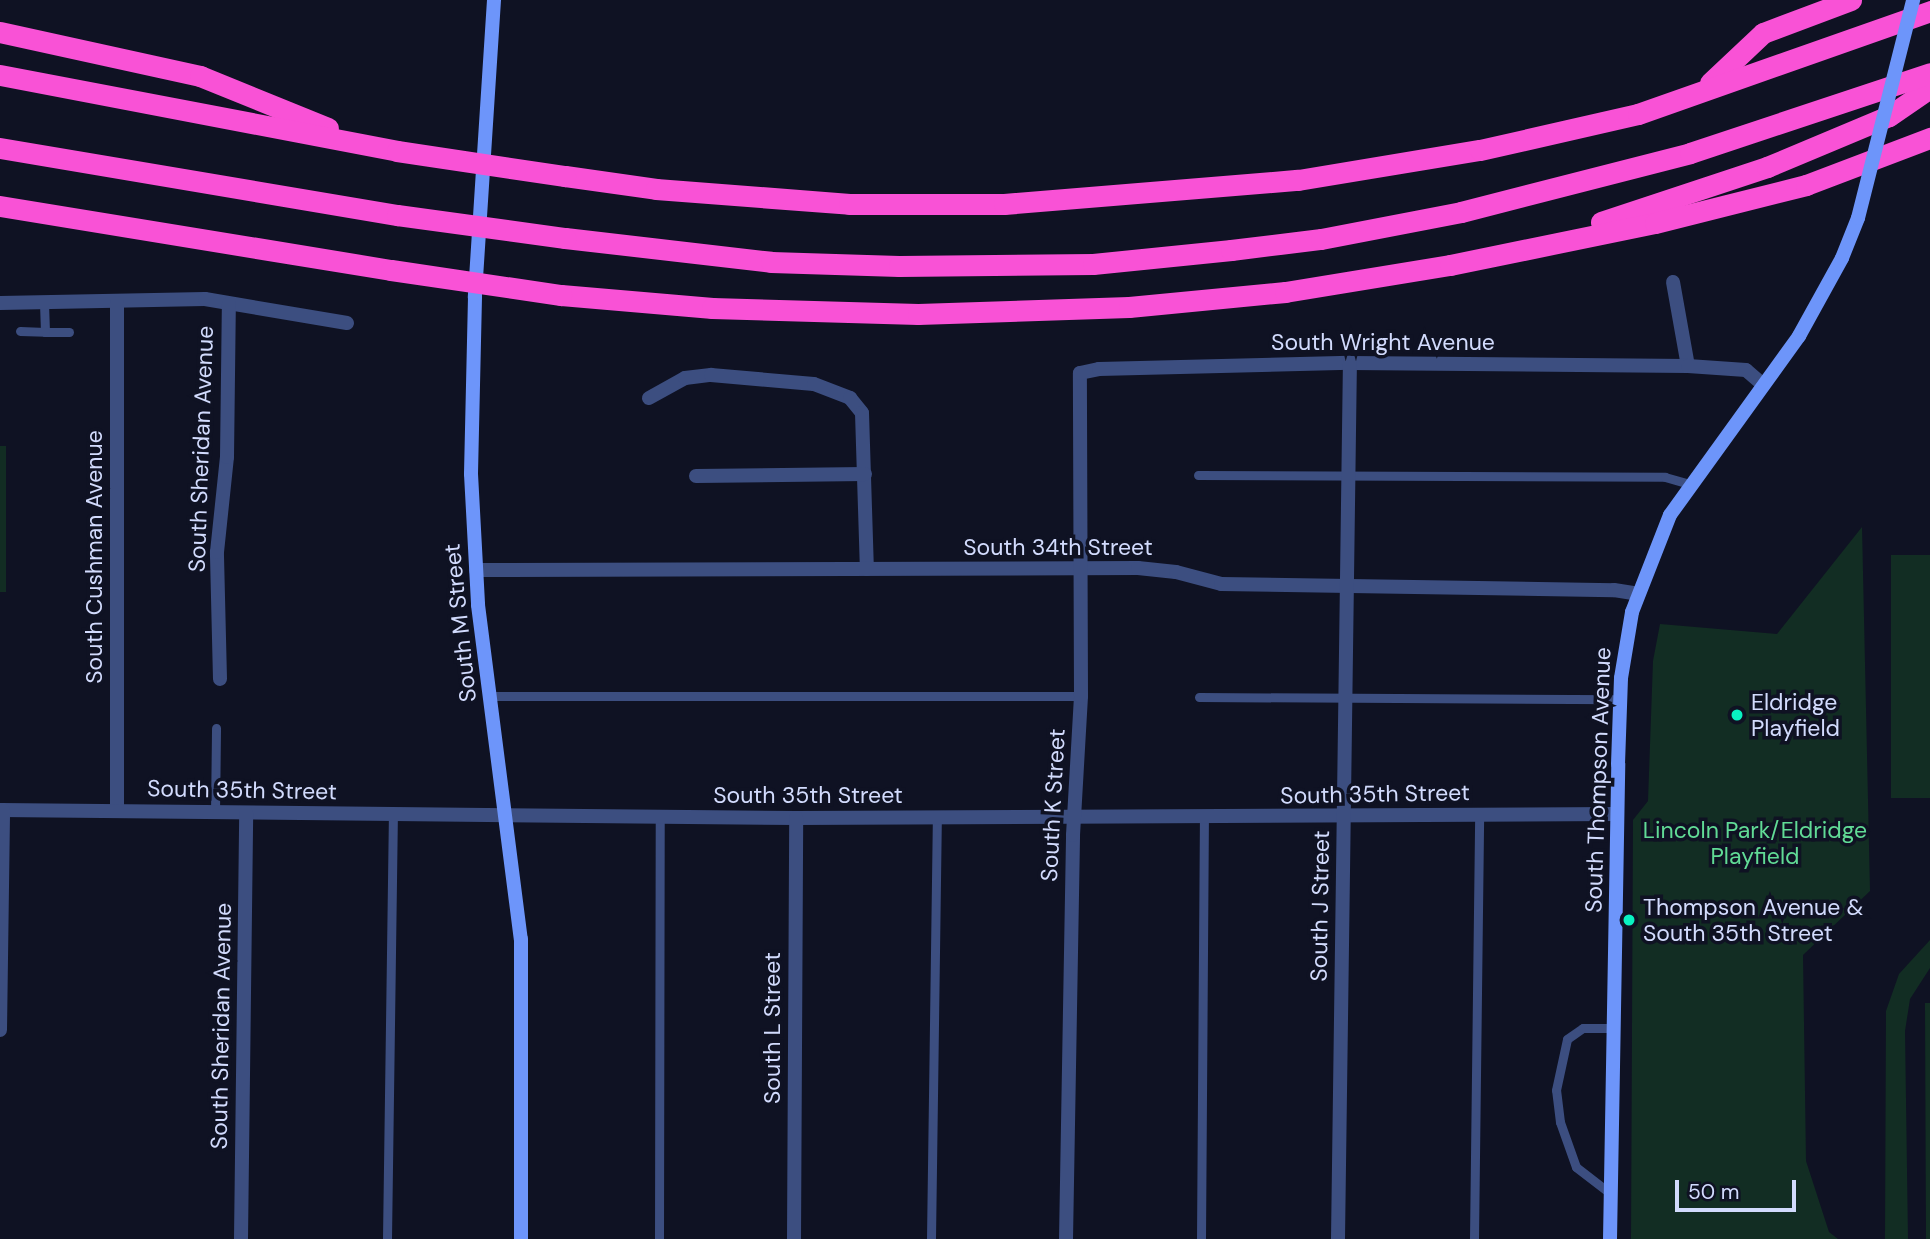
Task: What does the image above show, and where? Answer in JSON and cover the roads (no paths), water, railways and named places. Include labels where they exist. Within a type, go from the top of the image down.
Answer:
[{"type":"highway","points":[[1703,89],[1763,33],[1851,0]]},
{"type":"highway","points":[[0,75],[397,151],[656,189],[849,204],[1088,199],[1298,180],[1468,152],[1638,114],[1930,11]]},
{"type":"highway","points":[[0,32],[200,76],[372,146]]},
{"type":"highway","points":[[0,148],[397,215],[771,262],[899,266],[1093,264],[1231,250],[1461,212],[1690,153],[1930,73]]},
{"type":"highway","points":[[0,87],[31,81]]},
{"type":"highway","points":[[1509,252],[1767,166],[1889,116],[1930,88]]},
{"type":"highway","points":[[0,206],[561,295],[768,311],[1029,312],[1284,292],[1509,252],[1655,223],[1805,184],[1930,138]]},
{"type":"highway","points":[[0,221],[38,214]]},
{"type":"main road","name":"South M Street","points":[[494,0],[472,349],[475,570],[507,816],[523,978],[521,1239]]},
{"type":"main road","name":"South Thompson Avenue","points":[[1610,1239],[1616,814],[1625,653],[1638,594],[1650,556],[1690,484],[1799,336],[1842,258],[1858,218],[1913,0]]},
{"type":"street","points":[[1673,282],[1688,366]]},
{"type":"street","points":[[0,303],[117,303],[205,299],[348,323]]},
{"type":"street","name":"South Cushman Avenue","points":[[117,303],[117,811]]},
{"type":"street","name":"South Sheridan Avenue","points":[[220,679],[217,552],[228,457],[229,304]]},
{"type":"street","name":"South Wright Avenue","points":[[1080,373],[1350,363],[1688,366],[1746,370],[1763,385]]},
{"type":"street","name":"South J Street","points":[[1338,1239],[1350,363]]},
{"type":"street","name":"South K Street","points":[[1066,1239],[1075,817],[1081,696],[1080,373]]},
{"type":"street","points":[[649,398],[685,378],[711,375],[837,391],[857,403],[862,413],[867,569]]},
{"type":"street","points":[[696,475],[865,474]]},
{"type":"street","name":"South 34th Street","points":[[475,570],[1160,569],[1221,584],[1614,590],[1638,594]]},
{"type":"street","points":[[0,1030],[2,810]]},
{"type":"street","name":"South 35th Street","points":[[2,810],[796,818],[1343,818],[1616,814]]},
{"type":"street","name":"South Sheridan Avenue","points":[[241,1239],[246,813]]},
{"type":"street","name":"South L Street","points":[[794,1239],[796,818]]},
{"type":"lane","points":[[44,303],[45,332]]},
{"type":"lane","points":[[20,331],[69,332]]},
{"type":"lane","points":[[1198,475],[1665,477],[1690,484]]},
{"type":"lane","points":[[491,696],[1081,696]]},
{"type":"lane","points":[[1199,696],[1621,699]]},
{"type":"lane","points":[[215,813],[216,728]]},
{"type":"lane","points":[[387,1239],[393,815]]},
{"type":"lane","points":[[1474,1239],[1479,816]]},
{"type":"lane","points":[[659,1239],[660,817]]},
{"type":"lane","points":[[931,1239],[937,818]]},
{"type":"lane","points":[[1201,1239],[1203,818]]},
{"type":"lane","points":[[1611,1194],[1576,1167],[1560,1122],[1556,1090],[1567,1039],[1583,1028],[1613,1028]]},
{"type":"place","name":"Eldridge Playfield","points":[[1737,715]]},
{"type":"place","name":"Thompson Avenue & South 35th Street","points":[[1629,920]]},
{"type":"park label","name":"Lincoln Park/Eldridge Playfield","points":[[1755,843]]}]
